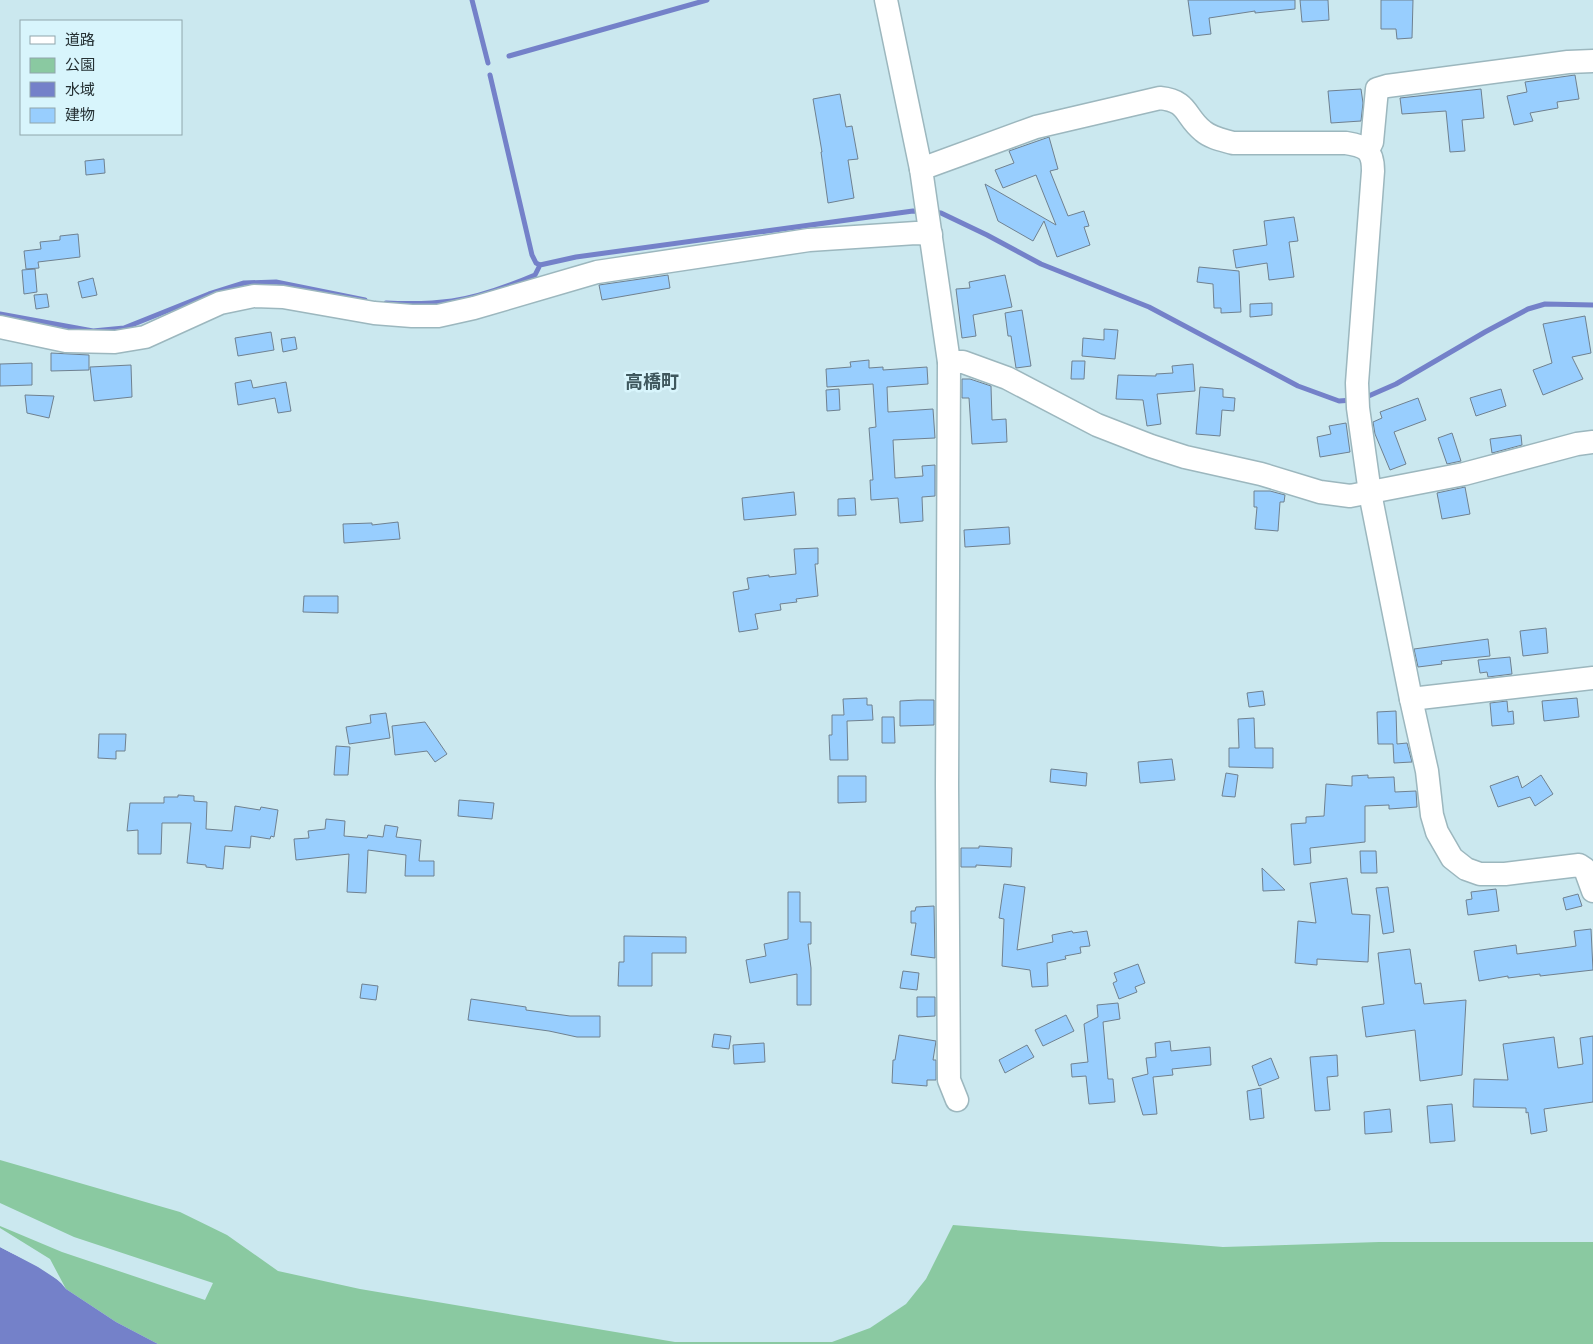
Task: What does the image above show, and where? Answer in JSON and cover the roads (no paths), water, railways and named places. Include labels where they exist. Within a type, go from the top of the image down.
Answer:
[{"type":"street","points":[[886,0],[921,169],[949,362],[947,785],[949,1080],[957,1100]]},
{"type":"street","points":[[1368,150],[1372,142],[1377,88],[1568,62],[1593,61]]},
{"type":"street","points":[[921,169],[1036,127],[1160,98],[1170,99],[1180,104],[1202,131],[1233,143],[1346,143],[1360,145],[1368,150],[1373,160],[1373,171],[1357,383],[1358,408],[1370,494],[1427,771],[1432,815],[1437,832],[1452,858],[1466,868],[1480,874],[1505,874],[1579,865],[1585,870],[1593,891]]},
{"type":"street","points":[[0,327],[66,341],[115,342],[145,337],[220,302],[254,296],[283,296],[374,313],[438,316],[474,308],[597,272],[809,240],[916,233],[929,228]]},
{"type":"street","points":[[949,362],[963,362],[998,375],[1037,393],[1097,425],[1151,446],[1185,457],[1261,474],[1320,492],[1350,496],[1370,494],[1464,474],[1577,444],[1593,442]]},
{"type":"street","points":[[1411,699],[1593,678]]},
{"type":"water","points":[[0,1247],[44,1270],[66,1289],[116,1322],[158,1344],[0,1344]]},
{"type":"waterway","points":[[472,0],[488,63]]},
{"type":"waterway","points":[[509,56],[707,0]]},
{"type":"waterway","points":[[490,75],[532,255],[536,263],[540,265]]},
{"type":"waterway","points":[[386,303],[436,303],[473,297],[535,275],[540,265],[576,257],[913,211],[921,212]]},
{"type":"waterway","points":[[932,212],[941,213],[1041,264],[1149,307],[1298,386],[1339,401],[1353,400]]},
{"type":"waterway","points":[[0,314],[93,331],[124,328],[209,294],[244,283],[276,282],[365,300]]},
{"type":"waterway","points":[[1364,398],[1396,384],[1528,309],[1545,304],[1593,305]]},
{"type":"district","name":"高橋町","points":[[652,382]]}]
